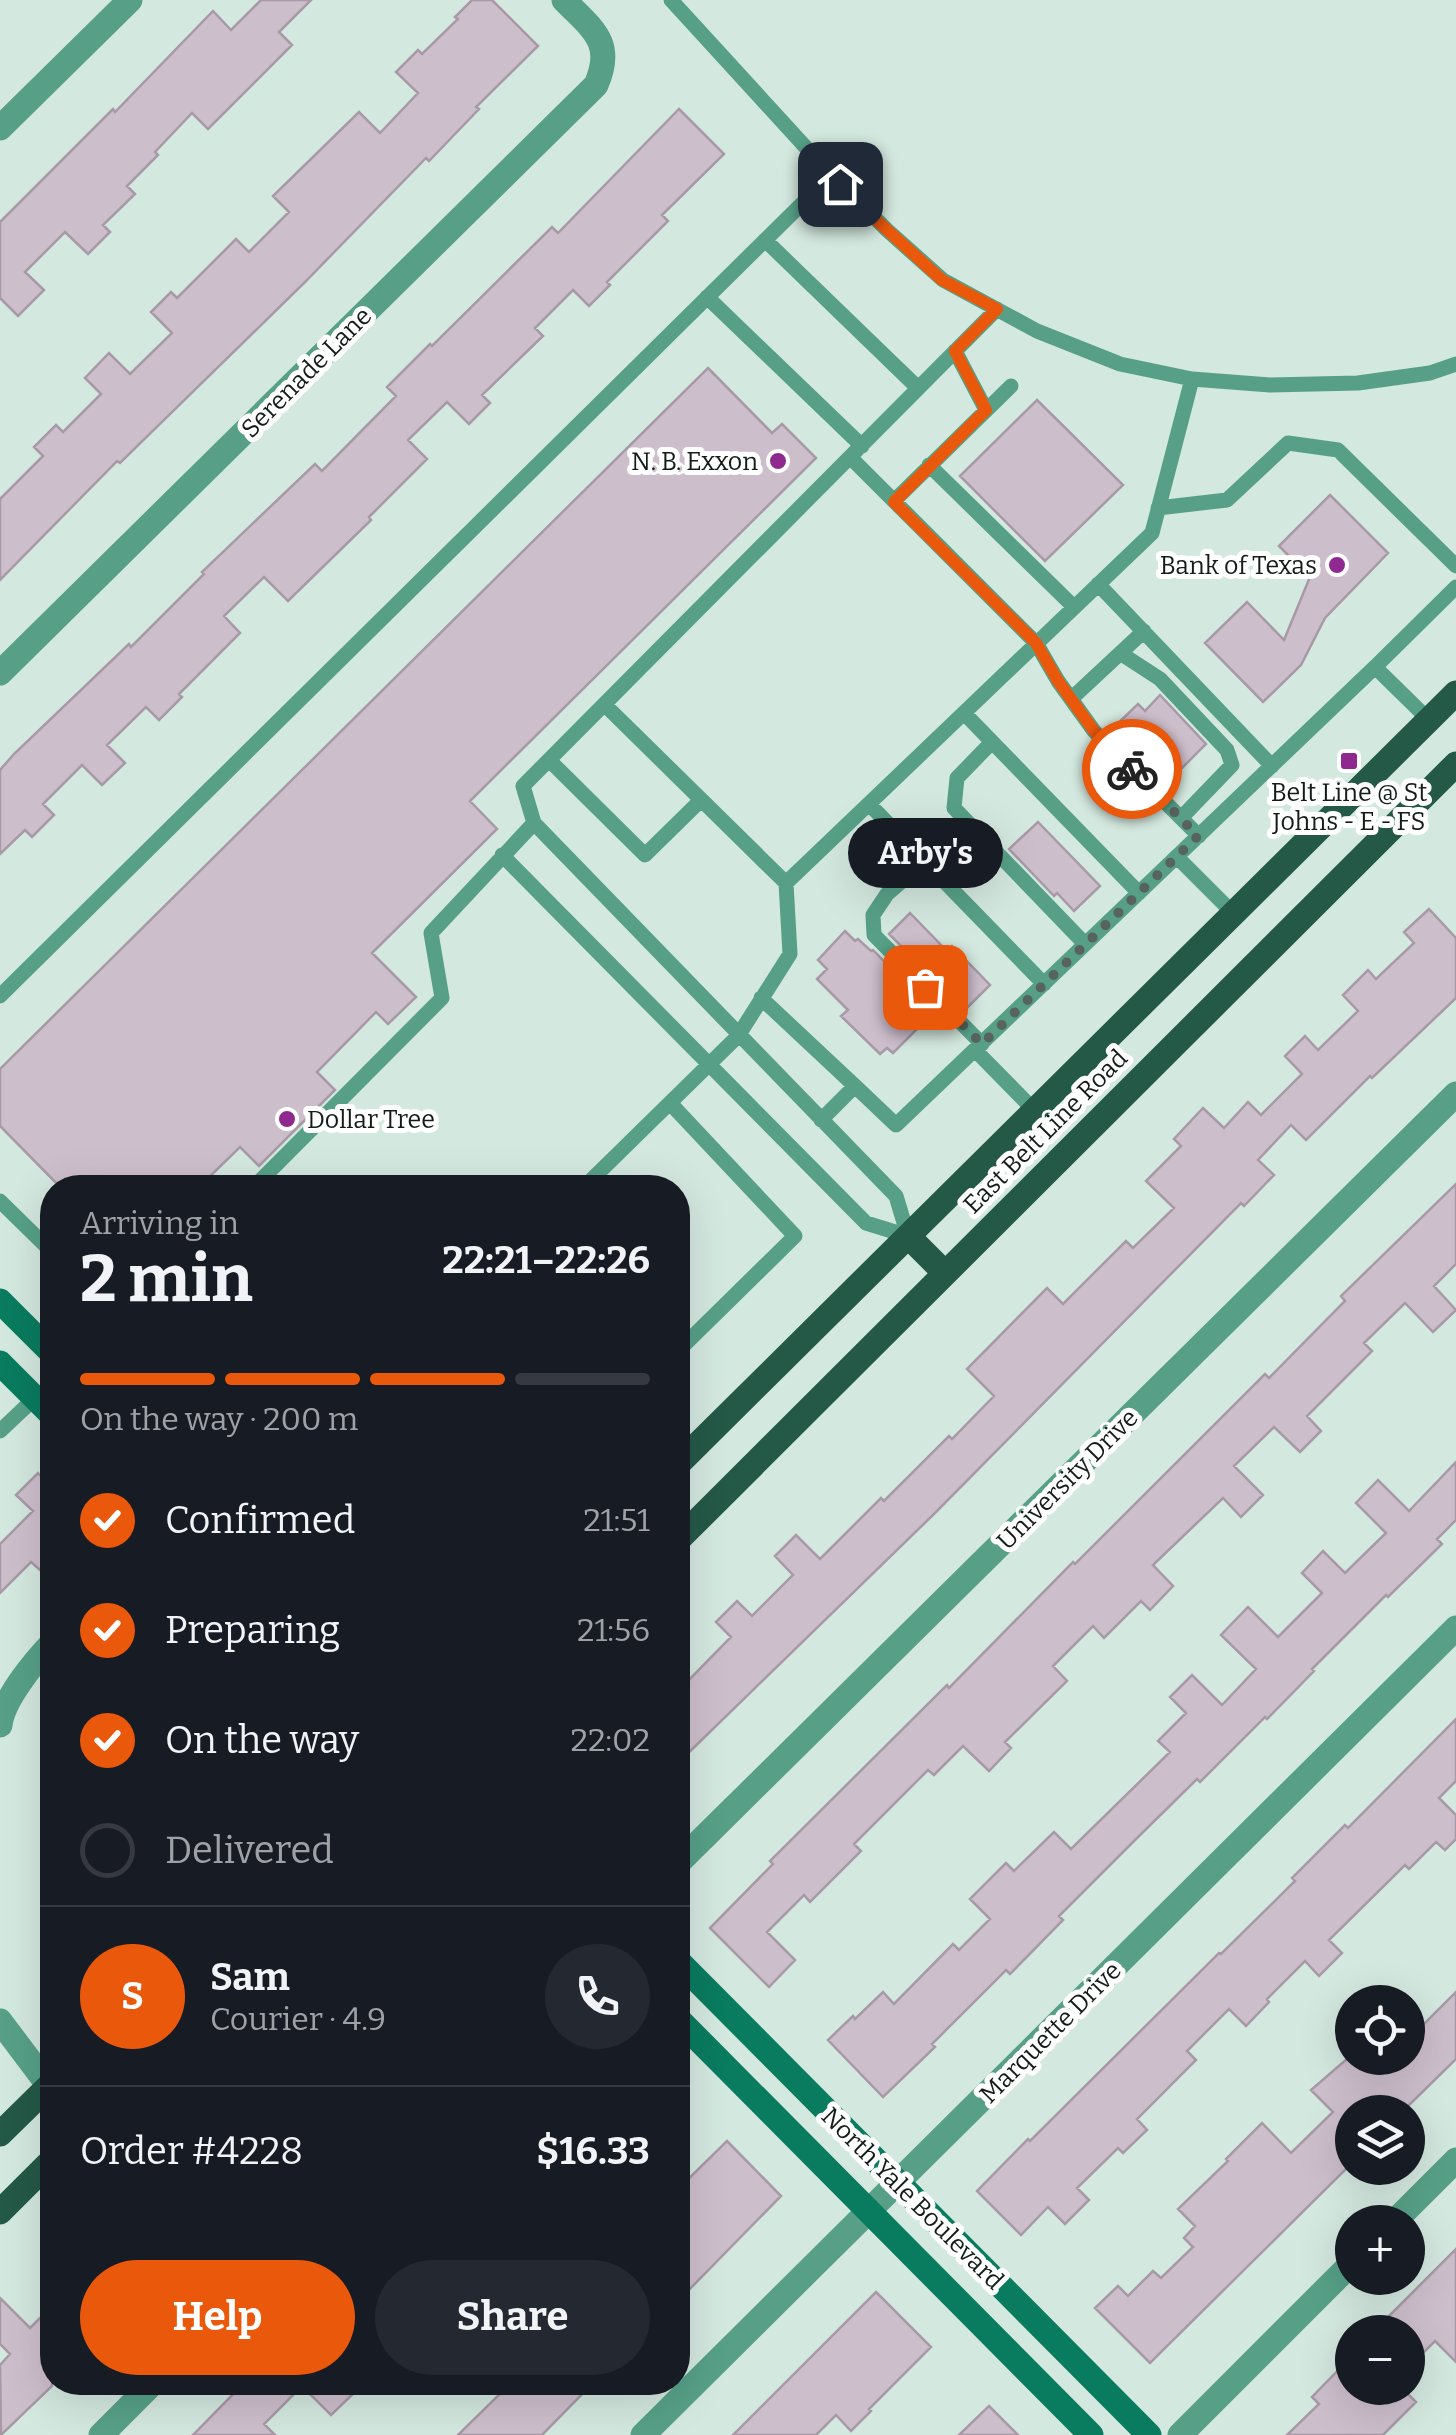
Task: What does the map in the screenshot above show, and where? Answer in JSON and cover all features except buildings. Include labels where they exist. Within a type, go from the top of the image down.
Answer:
[{"type":"main road","name":"East Belt Line Road","points":[[690,1452],[1456,694]]},
{"type":"main road","name":"East Belt Line Road","points":[[690,1528],[1456,764]]},
{"type":"main road","points":[[908,1236],[945,1273]]},
{"type":"main road","points":[[0,2134],[40,2095]]},
{"type":"main road","points":[[0,2212],[40,2172]]},
{"type":"street","points":[[0,128],[130,0]]},
{"type":"street","name":"Serenade Lane","points":[[0,673],[596,86],[605,66],[599,36],[564,0]]},
{"type":"street","name":"University Drive","points":[[690,1851],[1456,1094]]},
{"type":"street","points":[[0,1301],[40,1340]]},
{"type":"street","points":[[0,1363],[40,1402]]},
{"type":"street","name":"Marquette Drive","points":[[690,2389],[1456,1628]]},
{"type":"street","points":[[0,1725],[22,1680],[40,1657]]},
{"type":"street","name":"North Yale Boulevard","points":[[690,1973],[1149,2435]]},
{"type":"street","points":[[0,2021],[40,2070]]},
{"type":"street","name":"North Yale Boulevard","points":[[690,2031],[1091,2435]]},
{"type":"street","points":[[1411,2205],[1456,2160]]},
{"type":"street","points":[[1180,2435],[1335,2280]]},
{"type":"street","points":[[101,2435],[141,2395]]},
{"type":"street","name":"Marquette Drive","points":[[643,2435],[684,2395]]},
{"type":"lane","points":[[670,0],[862,207],[942,280],[1037,330],[1120,364],[1192,379],[1270,386],[1358,383],[1430,373],[1456,364]]},
{"type":"lane","points":[[0,996],[832,175]]},
{"type":"lane","points":[[765,240],[918,388]]},
{"type":"lane","points":[[708,297],[856,452],[894,502],[1036,643],[1094,731],[1198,836]]},
{"type":"lane","points":[[908,1236],[896,1196],[534,823],[523,786],[997,309]]},
{"type":"lane","points":[[955,351],[986,410]]},
{"type":"lane","points":[[786,884],[1152,533],[1192,379]]},
{"type":"lane","points":[[894,502],[1010,386]]},
{"type":"lane","points":[[1158,508],[1227,500],[1288,443],[1338,450],[1456,566]]},
{"type":"lane","points":[[930,465],[1074,607]]},
{"type":"lane","points":[[1098,584],[1272,766]]},
{"type":"lane","points":[[761,998],[896,1125],[1456,587]]},
{"type":"lane","points":[[1071,699],[1144,631]]},
{"type":"lane","points":[[1120,653],[1160,679],[1226,750],[1232,765],[1181,818]]},
{"type":"lane","points":[[1375,667],[1429,720]]},
{"type":"lane","points":[[596,1175],[738,1036],[790,954],[786,884],[605,704]]},
{"type":"lane","points":[[964,713],[1139,892]]},
{"type":"lane","points":[[992,742],[958,778],[954,808],[1086,944]]},
{"type":"lane","points":[[550,760],[646,855],[701,800]]},
{"type":"lane","points":[[869,804],[1044,984]]},
{"type":"lane","points":[[267,1175],[442,998],[431,933],[534,823]]},
{"type":"lane","points":[[502,855],[866,1224],[908,1236]]},
{"type":"lane","points":[[1177,857],[1234,914]]},
{"type":"lane","points":[[932,869],[908,876],[887,894],[873,914],[874,935],[1034,1111]]},
{"type":"lane","points":[[821,1120],[855,1086]]},
{"type":"lane","points":[[670,1102],[795,1236],[690,1339]]},
{"type":"lane","points":[[0,1201],[40,1240]]},
{"type":"lane","points":[[0,1432],[40,1408]]},
{"type":"way so far","points":[[925,987],[982,1044],[1198,836],[1132,769]]},
{"type":"place","name":"N. B. Exxon","points":[[778,461]]},
{"type":"place","name":"Bank of Texas","points":[[1337,565]]},
{"type":"place","name":"Belt Line @ St Johns - E - FS","points":[[1349,761]]},
{"type":"place","name":"Arby's","points":[[925,987]]},
{"type":"place","name":"Dollar Tree","points":[[287,1119]]},
{"type":"route","points":[[840,184],[942,280],[997,309],[955,351],[986,410],[894,502],[1036,643],[1094,731],[1132,769]]}]
